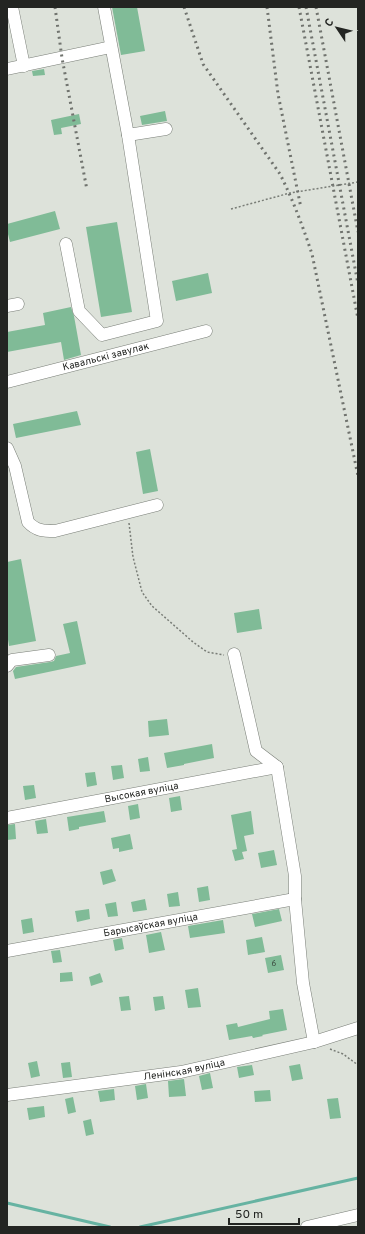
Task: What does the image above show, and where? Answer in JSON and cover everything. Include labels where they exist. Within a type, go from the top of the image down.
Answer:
[{"type":"street","points":[[12,7],[24,66]]},
{"type":"street","points":[[66,244],[79,311],[102,335],[157,321],[128,134],[104,7]]},
{"type":"street","points":[[7,69],[111,47]]},
{"type":"street","points":[[128,134],[166,129]]},
{"type":"street","name":"Кавальскі завулак","points":[[7,382],[206,331]]},
{"type":"street","points":[[7,448],[15,466],[28,522],[33,528],[43,531],[55,531],[157,505]]},
{"type":"street","points":[[7,666],[12,660],[49,655]]},
{"type":"street","points":[[235,656],[256,751],[277,767],[295,876],[295,899],[303,983],[314,1042]]},
{"type":"street","name":"Высокая вуліца","points":[[7,818],[277,767]]},
{"type":"street","name":"Барысаўская вуліца","points":[[7,952],[295,899]]},
{"type":"street","name":"Ленінская вуліца","points":[[7,1095],[182,1072],[314,1042],[358,1028]]},
{"type":"street","points":[[307,1227],[358,1215]]},
{"type":"path","points":[[232,209],[290,193],[358,182]]},
{"type":"path","points":[[128,512],[133,557],[142,592],[152,606],[207,652],[235,656]]},
{"type":"path","points":[[314,1042],[343,1054],[358,1065]]},
{"type":"building","points":[[112,7],[137,7],[145,51],[121,55]]},
{"type":"building","points":[[44,69],[45,75],[33,76],[32,71]]},
{"type":"building","points":[[165,111],[167,121],[142,125],[140,116]]},
{"type":"building","points":[[79,114],[81,124],[61,128],[62,134],[54,135],[51,120]]},
{"type":"building","points":[[55,211],[60,229],[10,242],[7,224]]},
{"type":"building","points":[[117,222],[132,312],[101,317],[86,227]]},
{"type":"building","points":[[208,273],[212,293],[176,301],[172,281]]},
{"type":"building","points":[[71,307],[81,355],[64,360],[61,342],[7,352],[7,332],[45,325],[43,313]]},
{"type":"building","points":[[77,411],[81,425],[16,438],[13,424]]},
{"type":"building","points":[[150,449],[158,491],[143,494],[136,452]]},
{"type":"building","points":[[21,559],[36,641],[9,646],[7,633],[7,562]]},
{"type":"building","points":[[259,609],[262,629],[237,633],[234,613]]},
{"type":"building","points":[[77,621],[86,664],[15,679],[13,671],[16,667],[54,661],[56,656],[70,653],[63,624]]},
{"type":"building","points":[[167,719],[169,735],[149,737],[148,721]]},
{"type":"building","points":[[212,744],[214,758],[167,768],[164,753]]},
{"type":"building","points":[[148,757],[150,771],[140,772],[138,759]]},
{"type":"building","points":[[122,765],[124,778],[113,780],[111,766]]},
{"type":"building","points":[[95,772],[97,785],[87,787],[85,773]]},
{"type":"building","points":[[34,785],[36,798],[25,800],[23,786]]},
{"type":"building","points":[[180,796],[182,810],[171,812],[169,798]]},
{"type":"building","points":[[138,804],[140,818],[130,820],[128,806]]},
{"type":"building","points":[[104,811],[106,822],[79,827],[79,829],[69,831],[67,817]]},
{"type":"building","points":[[251,811],[254,834],[244,836],[247,851],[242,852],[244,859],[235,861],[232,850],[237,849],[231,815]]},
{"type":"building","points":[[46,819],[48,833],[37,834],[35,821]]},
{"type":"building","points":[[15,824],[16,839],[7,840],[7,825]]},
{"type":"building","points":[[130,834],[133,849],[119,852],[119,848],[113,849],[111,838]]},
{"type":"building","points":[[274,850],[277,865],[261,868],[258,853]]},
{"type":"building","points":[[112,869],[116,881],[103,885],[100,872]]},
{"type":"building","points":[[208,886],[210,900],[199,902],[197,888]]},
{"type":"building","points":[[178,892],[180,906],[169,907],[167,894]]},
{"type":"building","points":[[145,899],[147,910],[133,912],[131,902]]},
{"type":"building","points":[[116,902],[118,916],[108,917],[105,904]]},
{"type":"building","points":[[89,909],[90,919],[77,922],[75,911]]},
{"type":"building","points":[[279,909],[282,921],[255,927],[252,914]]},
{"type":"building","points":[[32,918],[34,932],[23,934],[21,920]]},
{"type":"building","points":[[223,920],[225,933],[190,938],[188,926]]},
{"type":"building","points":[[161,932],[165,950],[149,953],[146,935]]},
{"type":"building","points":[[262,937],[265,952],[248,955],[246,940]]},
{"type":"building","points":[[122,938],[124,949],[115,951],[113,940]]},
{"type":"building","points":[[60,950],[62,962],[53,963],[51,951]]},
{"type":"building","points":[[281,955],[284,970],[268,973],[265,958]]},
{"type":"building","points":[[72,972],[73,981],[60,982],[60,973]]},
{"type":"building","points":[[100,973],[103,982],[91,986],[89,977]]},
{"type":"building","points":[[198,988],[201,1007],[188,1008],[185,990]]},
{"type":"building","points":[[129,996],[131,1010],[121,1011],[119,997]]},
{"type":"building","points":[[163,996],[165,1009],[155,1011],[153,997]]},
{"type":"building","points":[[283,1009],[287,1030],[253,1038],[252,1036],[229,1040],[226,1025],[237,1023],[238,1027],[270,1019],[269,1011]]},
{"type":"building","points":[[37,1061],[40,1076],[31,1078],[28,1063]]},
{"type":"building","points":[[70,1062],[72,1077],[63,1078],[61,1063]]},
{"type":"building","points":[[300,1064],[303,1079],[292,1081],[289,1066]]},
{"type":"building","points":[[252,1065],[254,1075],[239,1078],[237,1067]]},
{"type":"building","points":[[210,1073],[213,1088],[202,1090],[199,1076]]},
{"type":"building","points":[[184,1079],[186,1096],[169,1097],[168,1081]]},
{"type":"building","points":[[146,1084],[148,1098],[137,1100],[135,1086]]},
{"type":"building","points":[[114,1089],[115,1100],[100,1102],[98,1091]]},
{"type":"building","points":[[270,1090],[271,1101],[255,1102],[254,1091]]},
{"type":"building","points":[[73,1097],[76,1112],[68,1114],[65,1099]]},
{"type":"building","points":[[338,1098],[341,1118],[330,1119],[327,1099]]},
{"type":"building","points":[[44,1106],[45,1117],[29,1120],[27,1108]]},
{"type":"building","points":[[91,1119],[94,1134],[86,1136],[83,1121]]},
{"type":"waterway","points":[[140,1227],[358,1178]]},
{"type":"waterway","points":[[7,1203],[110,1227]]},
{"type":"railway","points":[[55,7],[62,58],[87,190]]},
{"type":"railway","points":[[184,7],[203,64],[280,174],[301,224],[312,254],[358,476]]},
{"type":"railway","points":[[267,7],[278,94],[301,208]]},
{"type":"railway","points":[[299,7],[358,319]]},
{"type":"railway","points":[[306,7],[358,284]]},
{"type":"railway","points":[[316,7],[358,232]]}]
